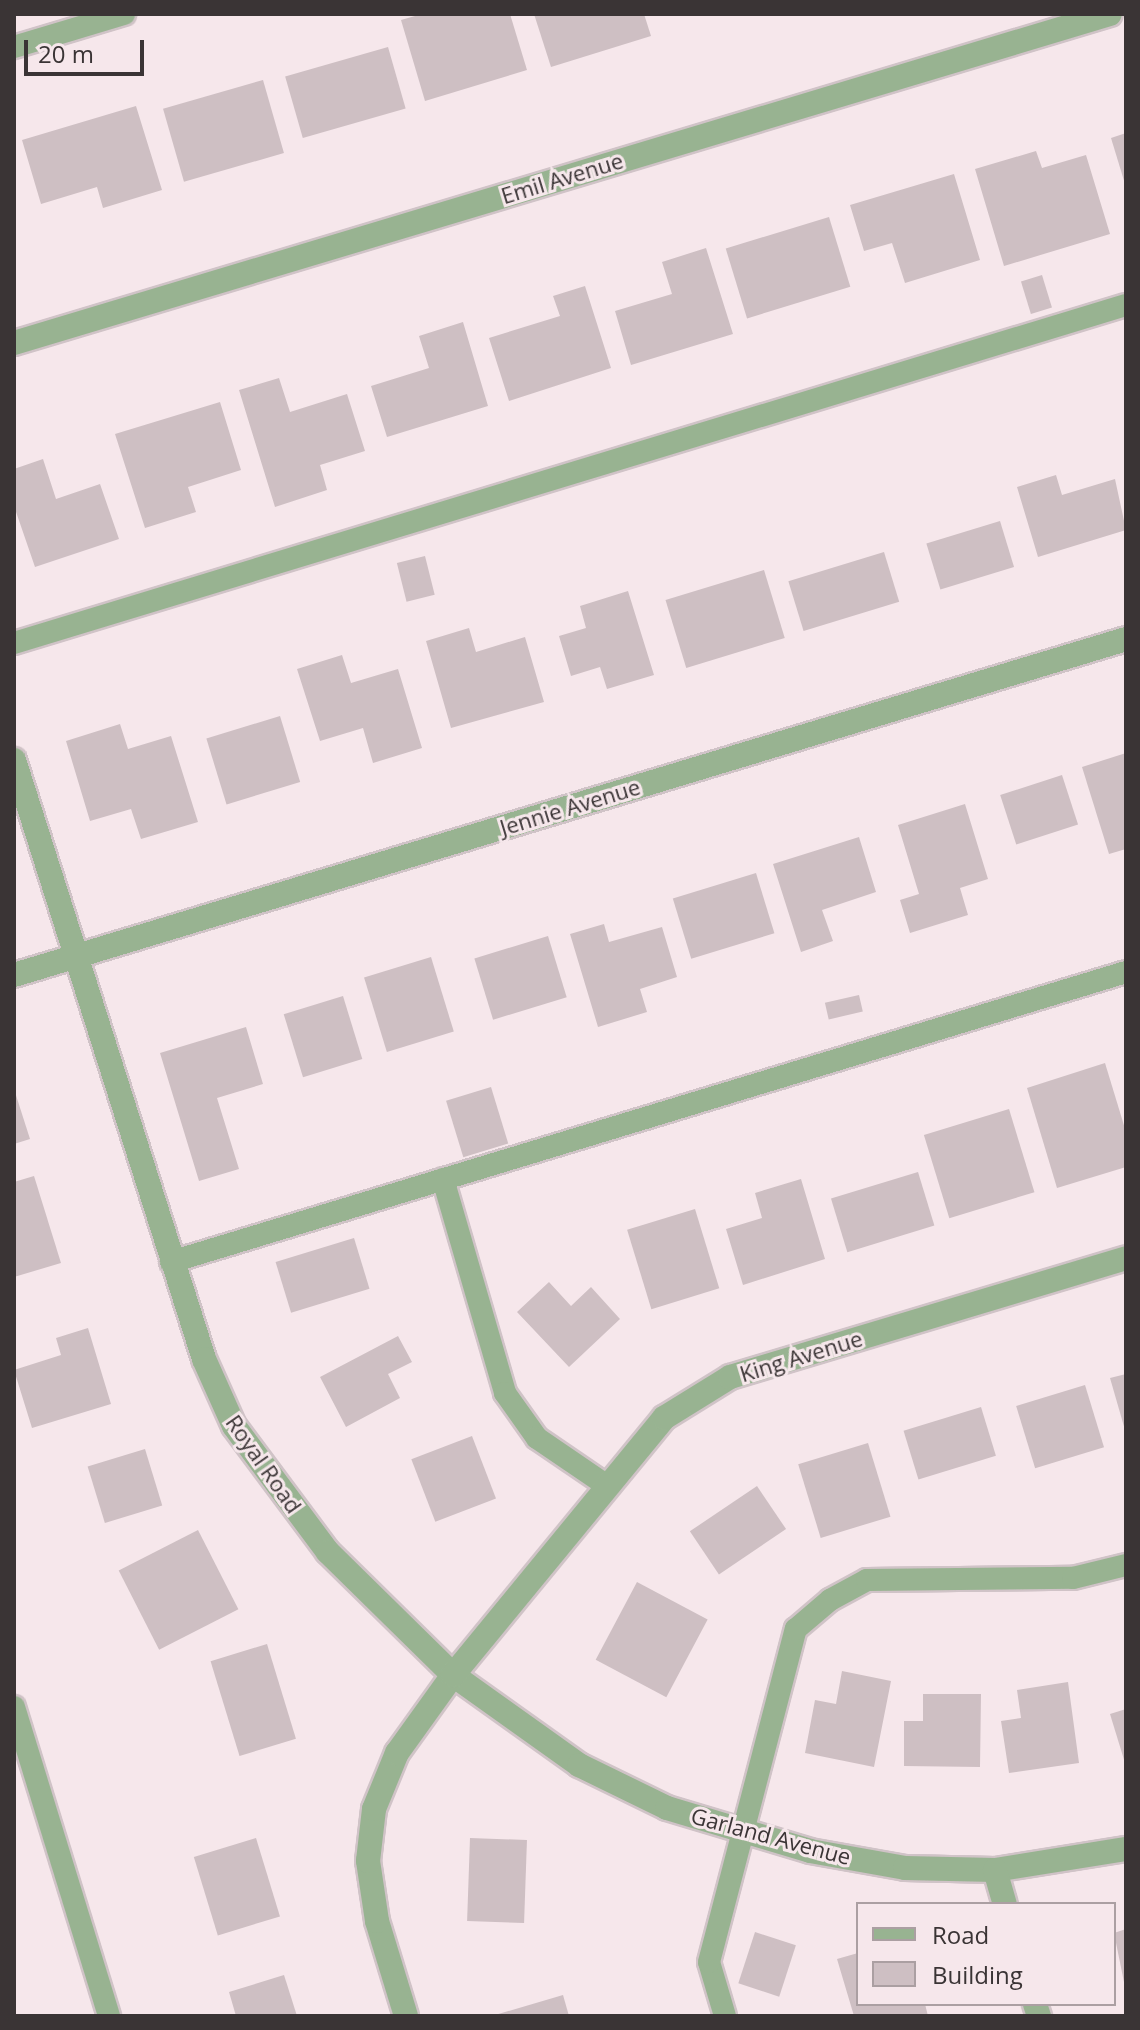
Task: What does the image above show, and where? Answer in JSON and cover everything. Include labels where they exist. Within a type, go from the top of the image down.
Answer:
[{"type":"street","name":"Emil Avenue","points":[[14,343],[1110,14]]},
{"type":"street","name":"Jennie Avenue","points":[[14,975],[1126,639]]},
{"type":"street","name":"Royal Road","points":[[14,760],[171,1262],[204,1359],[234,1426],[328,1552],[453,1675]]},
{"type":"street","name":"King Avenue","points":[[453,1675],[664,1418],[730,1377],[1126,1258]]},
{"type":"street","name":"Garland Avenue","points":[[453,1675],[579,1765],[667,1808],[810,1851],[905,1868],[995,1870],[1126,1849]]},
{"type":"street","points":[[406,2016],[377,1921],[368,1861],[374,1809],[397,1753],[453,1675]]},
{"type":"street","points":[[995,1870],[1004,1902]]},
{"type":"lane","points":[[14,47],[124,14]]},
{"type":"lane","points":[[14,643],[1126,305]]},
{"type":"lane","points":[[171,1262],[1126,972]]},
{"type":"lane","points":[[443,1179],[505,1393],[537,1438],[606,1485]]},
{"type":"lane","points":[[725,2016],[709,1962],[796,1629],[830,1600],[867,1580],[1073,1578],[1126,1565]]},
{"type":"lane","points":[[14,1707],[109,2016]]},
{"type":"building","points":[[422,14],[510,14],[527,70],[425,101],[401,20]]},
{"type":"building","points":[[534,14],[644,14],[651,36],[551,67]]},
{"type":"building","points":[[388,47],[406,109],[303,138],[285,76]]},
{"type":"building","points":[[263,80],[284,153],[184,182],[163,109]]},
{"type":"building","points":[[136,106],[162,190],[103,208],[97,187],[41,204],[22,140]]},
{"type":"building","points":[[1126,133],[1126,184],[1125,184],[1111,138]]},
{"type":"building","points":[[1036,151],[1042,168],[1086,155],[1110,234],[1004,266],[975,169]]},
{"type":"building","points":[[954,174],[980,260],[905,283],[892,243],[864,251],[850,205]]},
{"type":"building","points":[[829,217],[850,287],[747,318],[726,249]]},
{"type":"building","points":[[706,248],[733,334],[631,365],[615,311],[672,294],[662,262]]},
{"type":"building","points":[[1042,275],[1052,308],[1031,314],[1021,281]]},
{"type":"building","points":[[585,286],[611,368],[509,401],[489,338],[560,316],[553,296]]},
{"type":"building","points":[[463,322],[488,406],[387,437],[371,386],[429,368],[419,336]]},
{"type":"building","points":[[279,378],[290,412],[347,394],[365,451],[320,465],[327,490],[275,507],[239,390]]},
{"type":"building","points":[[220,402],[241,470],[188,487],[196,512],[145,528],[115,434]]},
{"type":"building","points":[[43,459],[56,499],[100,484],[119,539],[35,567],[14,506],[14,469]]},
{"type":"building","points":[[1056,475],[1062,495],[1115,479],[1126,530],[1038,557],[1017,487]]},
{"type":"building","points":[[1000,521],[1014,567],[940,589],[926,544]]},
{"type":"building","points":[[884,552],[899,602],[804,631],[788,581]]},
{"type":"building","points":[[425,556],[435,595],[407,602],[397,563]]},
{"type":"building","points":[[764,570],[785,638],[686,668],[666,600]]},
{"type":"building","points":[[628,591],[654,675],[607,689],[600,667],[571,676],[559,636],[586,628],[580,606]]},
{"type":"building","points":[[469,628],[476,652],[525,637],[544,702],[451,728],[426,641]]},
{"type":"building","points":[[342,655],[351,683],[398,669],[422,748],[373,763],[363,728],[320,741],[297,669]]},
{"type":"building","points":[[280,716],[300,782],[227,804],[206,739]]},
{"type":"building","points":[[120,724],[128,749],[171,736],[198,822],[141,839],[131,809],[90,821],[66,741]]},
{"type":"building","points":[[1126,753],[1126,849],[1109,854],[1082,767]]},
{"type":"building","points":[[1062,775],[1078,824],[1016,845],[1000,795]]},
{"type":"building","points":[[965,804],[988,879],[960,888],[968,915],[910,933],[900,900],[919,894],[898,825]]},
{"type":"building","points":[[859,837],[876,892],[822,910],[833,941],[801,952],[773,864]]},
{"type":"building","points":[[756,873],[774,933],[691,959],[673,898]]},
{"type":"building","points":[[604,924],[609,942],[662,927],[677,977],[640,989],[647,1012],[598,1027],[570,934]]},
{"type":"building","points":[[548,936],[567,997],[493,1020],[474,959]]},
{"type":"building","points":[[431,957],[454,1032],[387,1052],[364,977]]},
{"type":"building","points":[[859,995],[863,1012],[829,1019],[825,1003]]},
{"type":"building","points":[[343,996],[362,1059],[303,1077],[284,1014]]},
{"type":"building","points":[[246,1027],[263,1084],[217,1098],[239,1169],[199,1181],[160,1053]]},
{"type":"building","points":[[1105,1063],[1126,1132],[1126,1167],[1057,1188],[1027,1088]]},
{"type":"building","points":[[491,1087],[508,1143],[463,1157],[446,1101]]},
{"type":"building","points":[[14,1089],[30,1139],[14,1144]]},
{"type":"building","points":[[1009,1109],[1034,1192],[949,1218],[924,1135]]},
{"type":"building","points":[[918,1172],[934,1226],[847,1252],[831,1199]]},
{"type":"building","points":[[34,1176],[61,1263],[14,1277],[14,1182]]},
{"type":"building","points":[[801,1179],[825,1259],[743,1285],[726,1229],[762,1218],[755,1193]]},
{"type":"building","points":[[695,1209],[719,1288],[651,1309],[627,1230]]},
{"type":"building","points":[[354,1238],[369,1289],[291,1313],[276,1262]]},
{"type":"building","points":[[549,1282],[571,1306],[591,1287],[620,1319],[569,1367],[517,1312]]},
{"type":"building","points":[[88,1328],[111,1404],[32,1428],[14,1370],[61,1355],[56,1338]]},
{"type":"building","points":[[398,1336],[412,1362],[388,1374],[400,1398],[346,1427],[320,1377]]},
{"type":"building","points":[[1126,1374],[1126,1430],[1125,1430],[1110,1378]]},
{"type":"building","points":[[1085,1385],[1104,1447],[1035,1468],[1016,1406]]},
{"type":"building","points":[[981,1407],[996,1456],[918,1479],[904,1431]]},
{"type":"building","points":[[472,1436],[496,1499],[435,1522],[411,1459]]},
{"type":"building","points":[[868,1443],[891,1517],[821,1538],[798,1464]]},
{"type":"building","points":[[145,1449],[162,1505],[105,1523],[88,1467]]},
{"type":"building","points":[[757,1486],[786,1529],[719,1574],[690,1531]]},
{"type":"building","points":[[198,1530],[238,1609],[159,1650],[119,1570]]},
{"type":"building","points":[[637,1582],[708,1620],[666,1697],[596,1660]]},
{"type":"building","points":[[267,1644],[296,1739],[240,1756],[211,1661]]},
{"type":"building","points":[[842,1671],[891,1681],[874,1767],[805,1753],[815,1700],[836,1704]]},
{"type":"building","points":[[1068,1682],[1079,1763],[1009,1773],[1001,1721],[1021,1718],[1017,1690]]},
{"type":"building","points":[[923,1694],[981,1694],[980,1767],[904,1766],[904,1721],[923,1721]]},
{"type":"building","points":[[1126,1709],[1126,1762],[1125,1763],[1110,1714]]},
{"type":"building","points":[[256,1838],[280,1916],[218,1935],[194,1857]]},
{"type":"building","points":[[470,1838],[527,1840],[524,1923],[467,1921]]},
{"type":"building","points":[[1126,1929],[1126,1987],[1116,1943],[1116,1932]]},
{"type":"building","points":[[755,1932],[796,1945],[779,1997],[738,1983]]},
{"type":"building","points":[[856,1954],[856,2006],[926,2006],[928,2016],[854,2016],[837,1959]]},
{"type":"building","points":[[284,1975],[297,2016],[236,2016],[229,1992]]},
{"type":"building","points":[[563,1995],[569,2016],[495,2016],[495,2015]]}]
